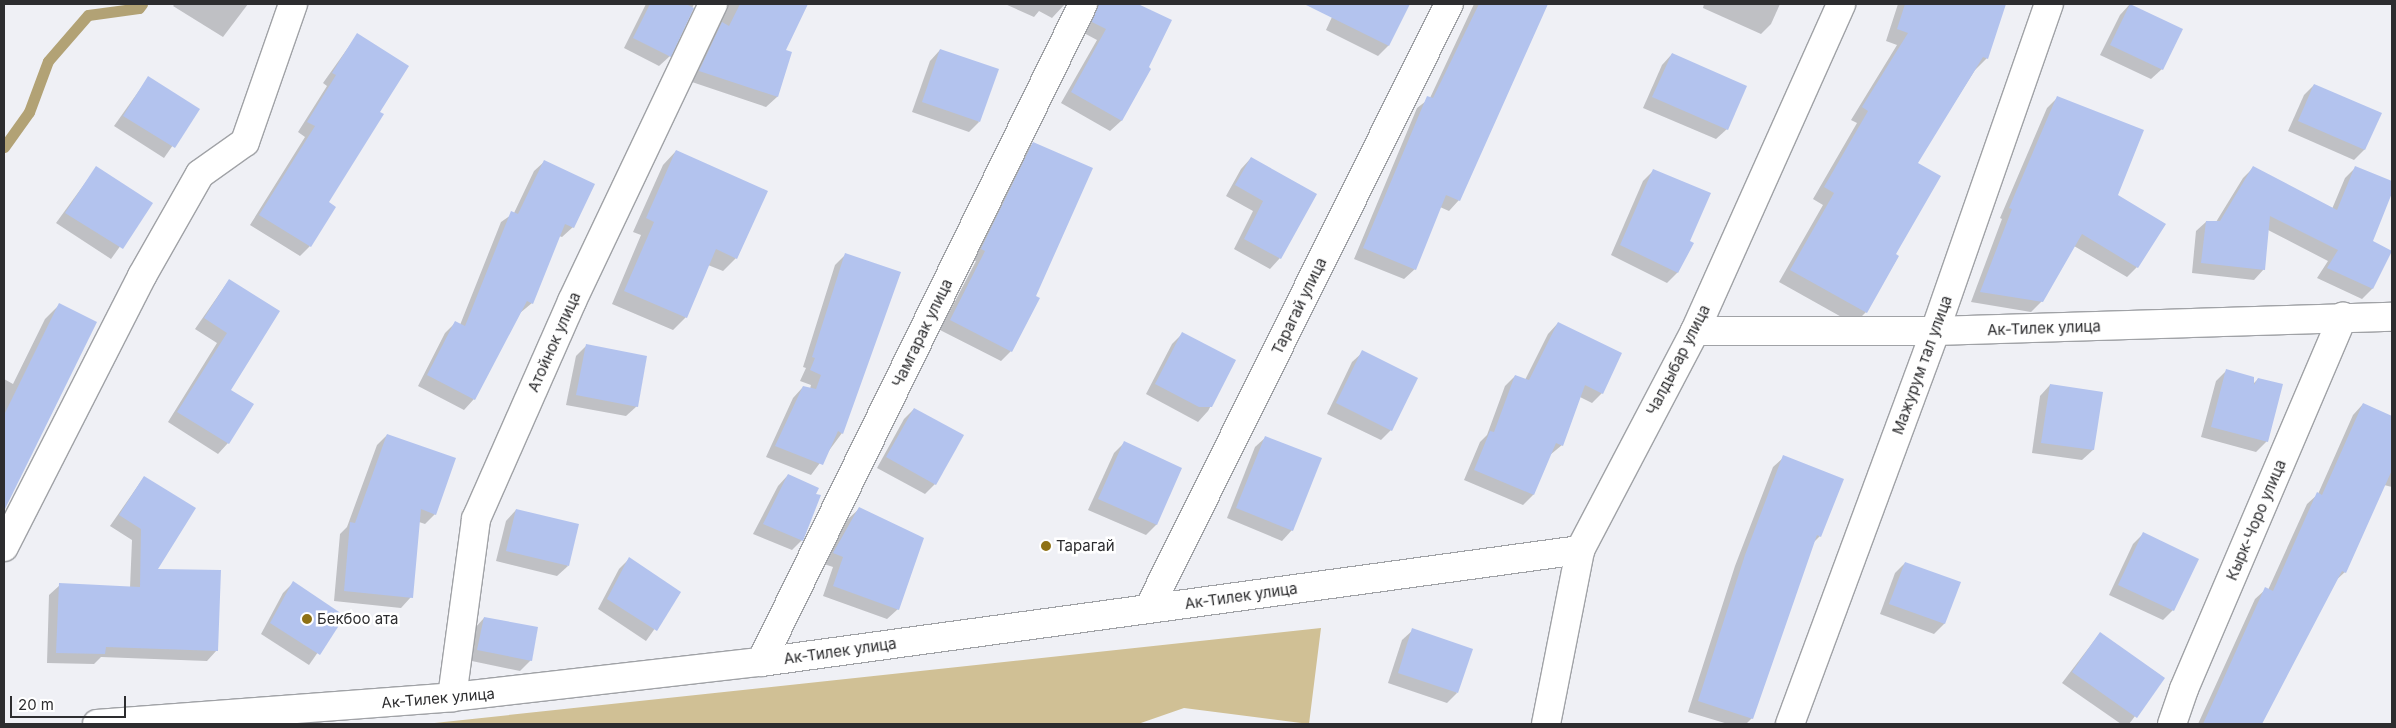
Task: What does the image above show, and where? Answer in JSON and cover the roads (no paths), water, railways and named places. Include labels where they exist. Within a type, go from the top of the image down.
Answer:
[{"type":"street","points":[[4,546],[142,276],[200,174],[245,142],[293,4]]},
{"type":"street","name":"Атойнок улица","points":[[452,698],[476,519],[572,301],[713,4]]},
{"type":"street","name":"Чамгарак улица","points":[[760,662],[1083,4]]},
{"type":"street","name":"Тарагай улица","points":[[1149,608],[1448,4]]},
{"type":"street","name":"Чалдыбар улица","points":[[1546,724],[1580,550],[1695,331],[1841,4]]},
{"type":"street","name":"Мажурум тал улица","points":[[1790,724],[1935,331],[2049,4]]},
{"type":"street","name":"Ак-Тилек улица","points":[[1695,331],[1935,331],[2343,317],[2392,318]]},
{"type":"street","name":"Кырк-Чоро улица","points":[[2172,724],[2184,689],[2343,317]]},
{"type":"street","name":"Ак-Тилек улица","points":[[97,724],[452,698],[760,662],[1580,550]]},
{"type":"waterway","points":[[4,147],[29,112],[48,61],[88,15],[139,8],[142,4]]},
{"type":"place","name":"Тарагай","points":[[1046,546]]},
{"type":"place","name":"Бекбоо ата","points":[[307,619]]}]
